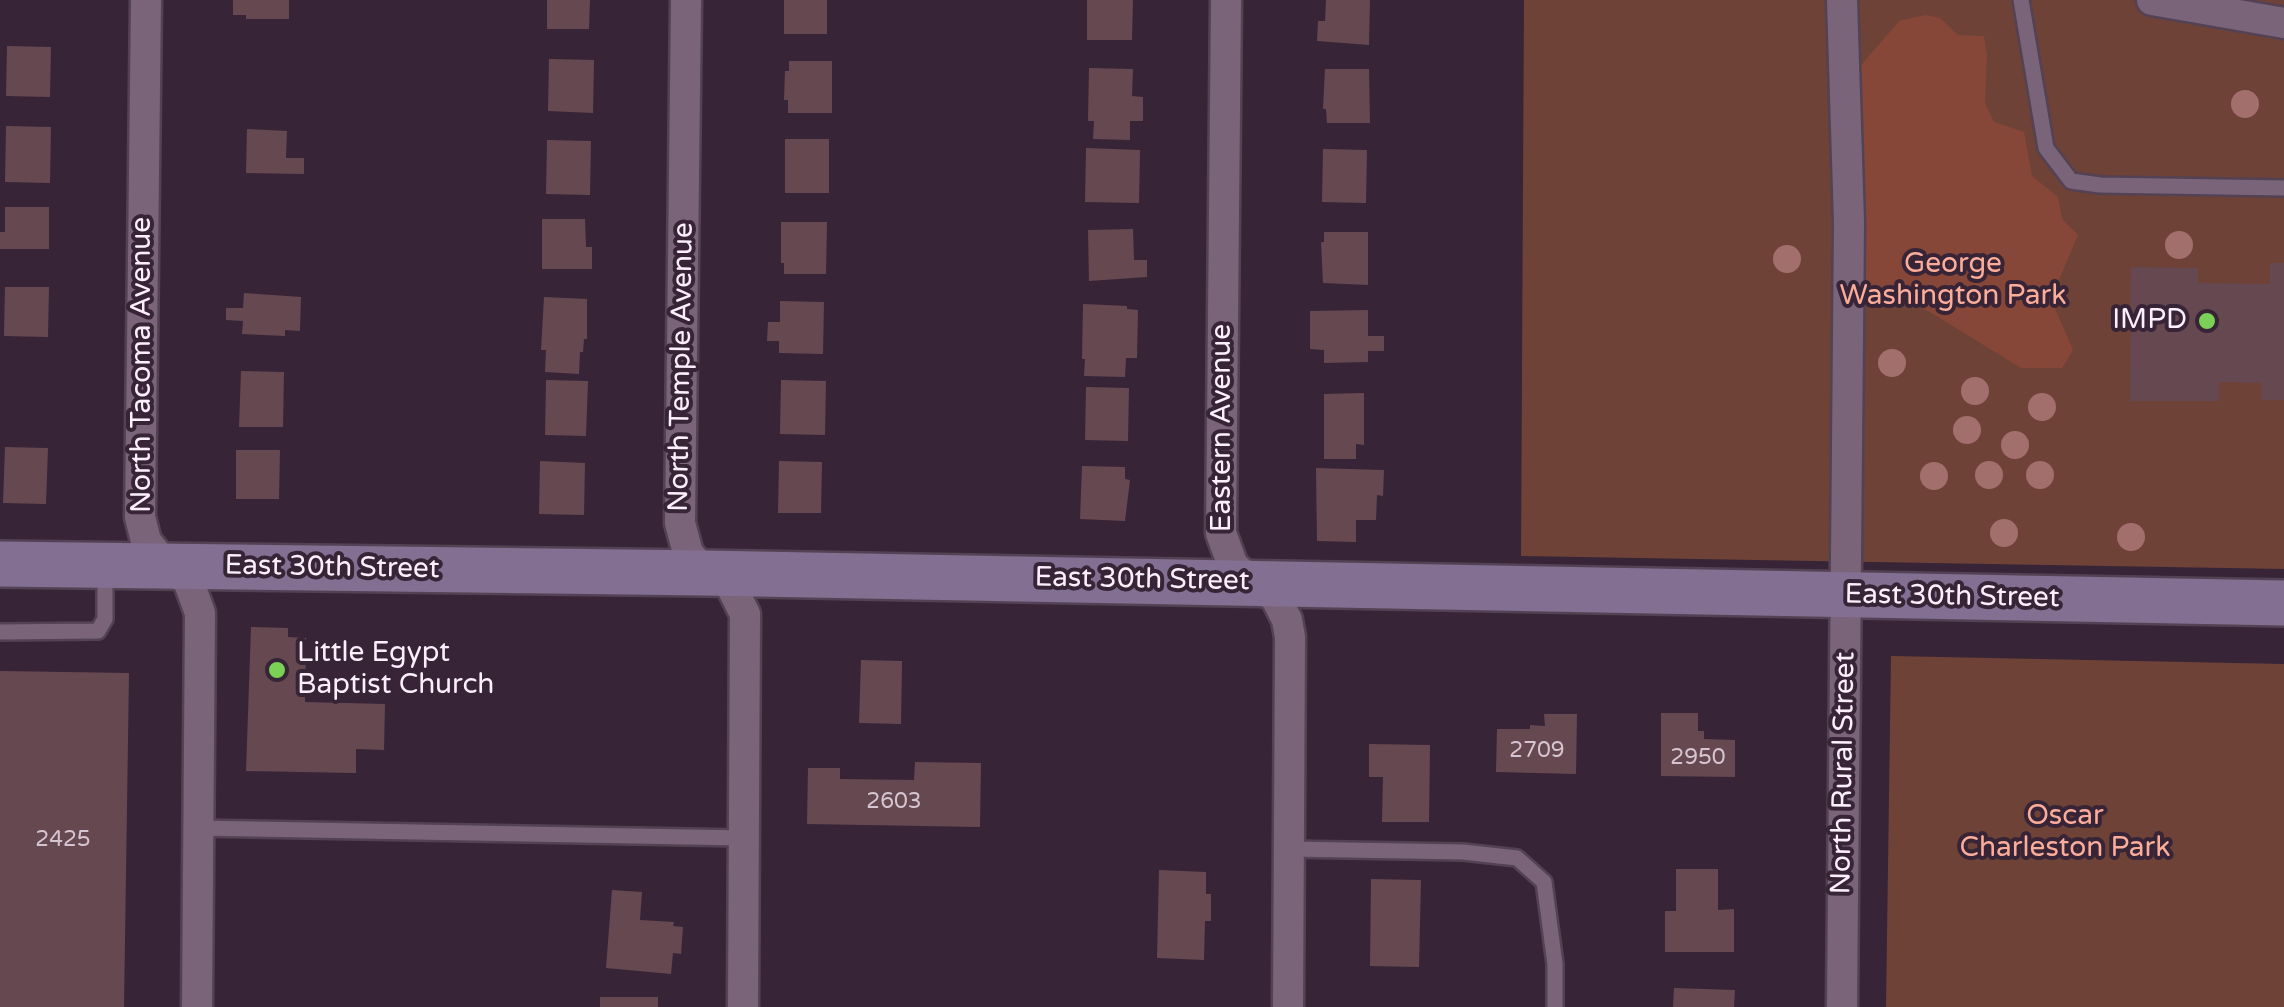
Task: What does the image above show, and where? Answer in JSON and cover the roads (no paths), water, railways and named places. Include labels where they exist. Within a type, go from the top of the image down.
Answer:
[{"type":"main road","name":"East 30th Street","points":[[0,564],[705,572],[2284,603]]},
{"type":"street","name":"North Tacoma Avenue","points":[[146,0],[140,517],[146,541],[166,566],[188,580],[200,612],[197,1007]]},
{"type":"street","name":"North Temple Avenue","points":[[686,0],[680,523],[688,553],[705,572],[730,584],[745,614],[742,1007]]},
{"type":"street","name":"Eastern Avenue","points":[[1226,0],[1220,533],[1227,556],[1247,582],[1275,596],[1287,620],[1290,637],[1288,1007]]},
{"type":"street","name":"North Rural Street","points":[[1842,0],[1849,222],[1842,1007]]},
{"type":"street","points":[[2152,0],[2284,23]]},
{"type":"lane","points":[[2021,0],[2046,148],[2070,181],[2100,186],[2284,188]]},
{"type":"lane","points":[[0,632],[98,631],[105,619],[106,566]]},
{"type":"lane","points":[[198,828],[744,838]]},
{"type":"lane","points":[[1289,849],[1463,852],[1517,858],[1544,882],[1555,964],[1556,1007]]},
{"type":"place","name":"IMPD","points":[[2207,321]]},
{"type":"place","name":"Little Egypt Baptist Church","points":[[277,670]]},
{"type":"park label","name":"George Washington Park","points":[[1953,281]]},
{"type":"park label","name":"Oscar Charleston Park","points":[[2065,833]]}]
